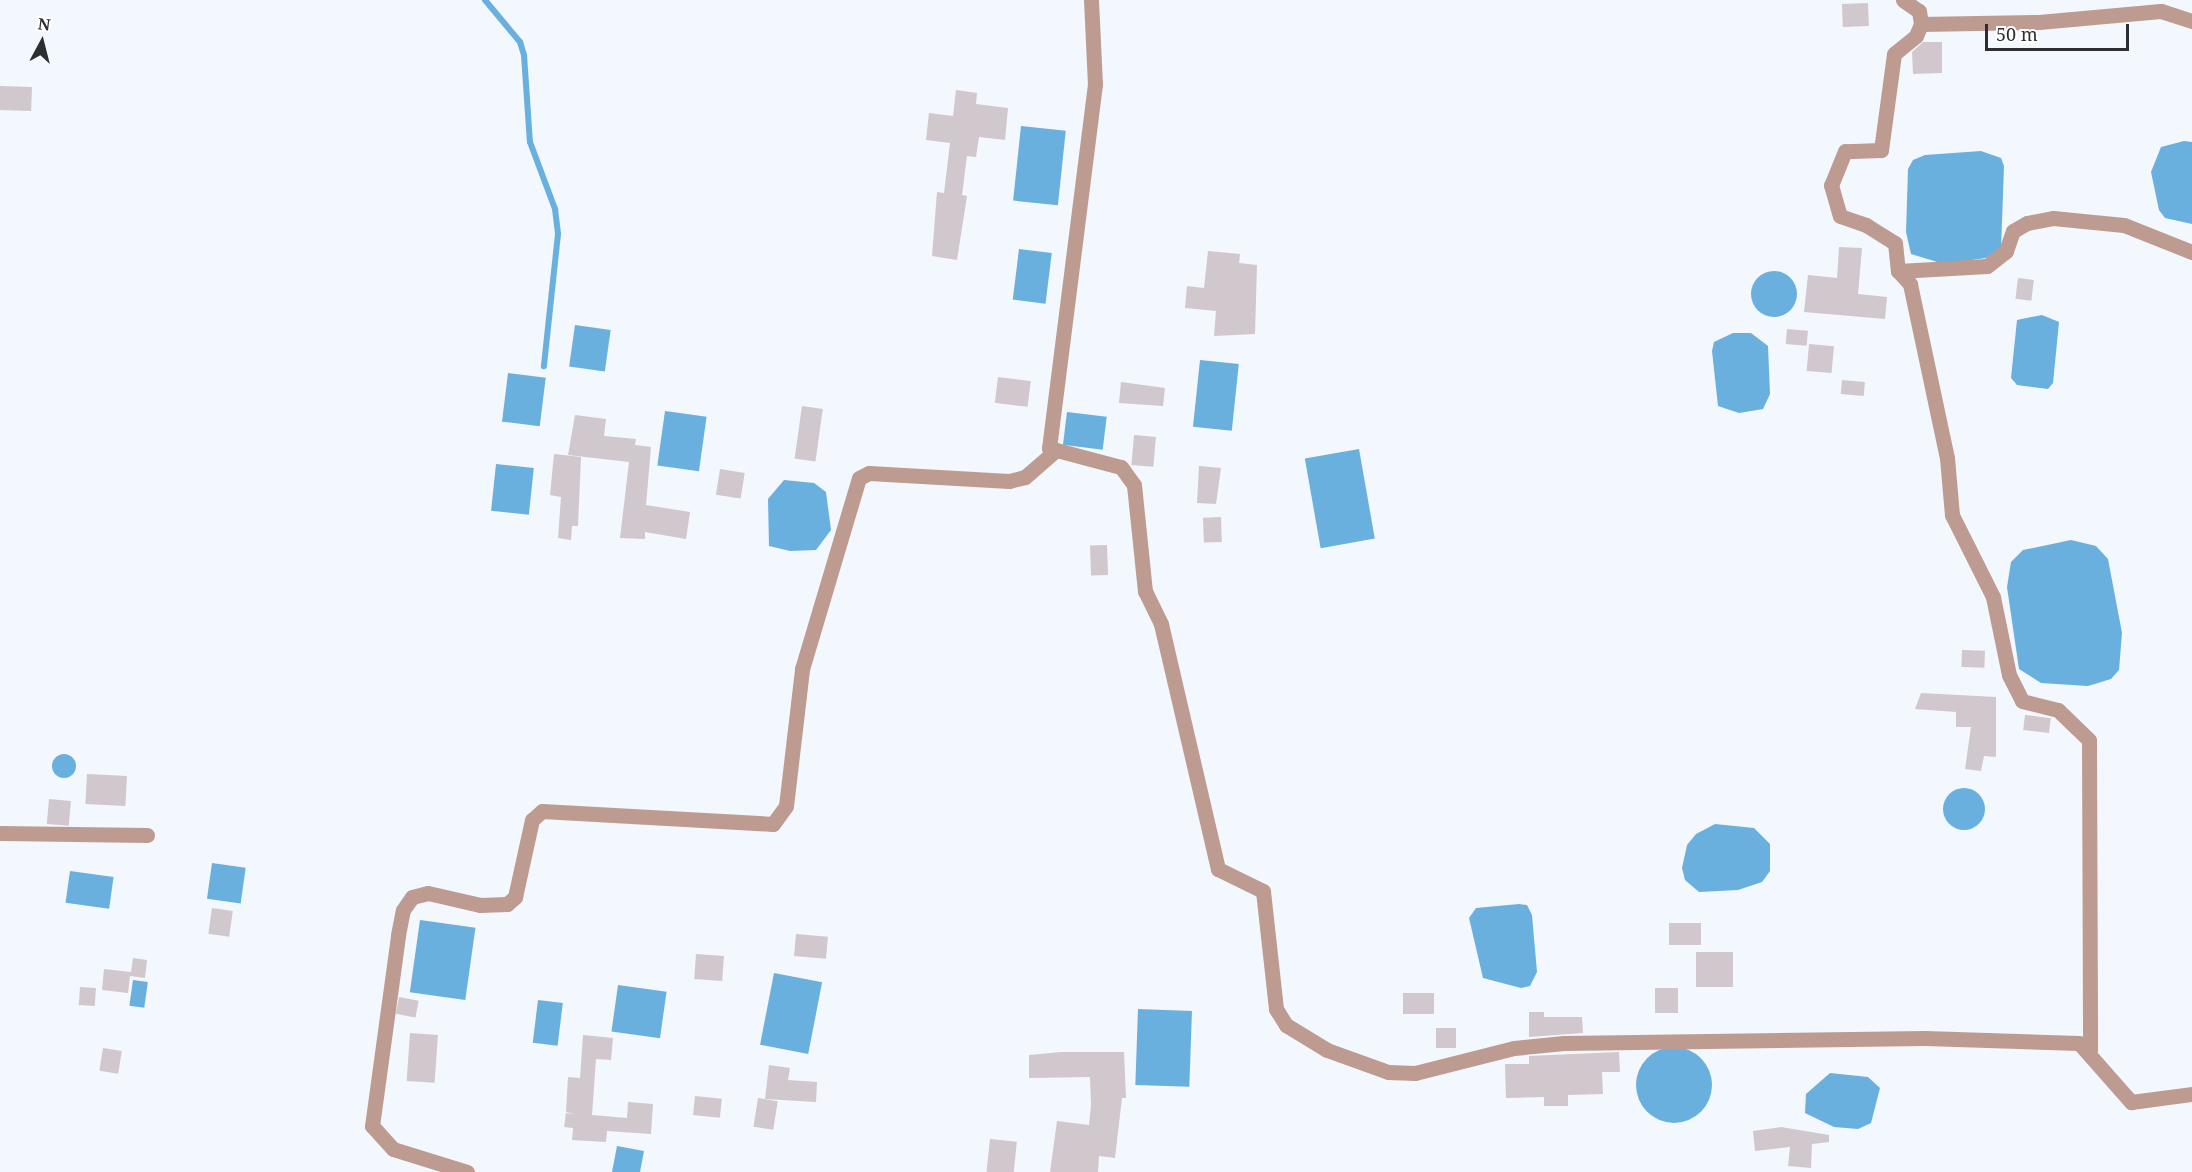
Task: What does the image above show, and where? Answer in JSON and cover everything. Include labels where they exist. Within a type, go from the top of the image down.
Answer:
[{"type":"street","points":[[1054,452],[1047,438],[1095,84],[1091,0]]},
{"type":"street","points":[[1903,0],[1919,11],[1921,24]]},
{"type":"street","points":[[2192,21],[2161,11],[2039,22],[1921,24],[1894,54],[1881,150],[1845,151],[1831,185],[1840,216],[1866,225],[1895,243],[1898,271],[1910,284],[1947,458],[1952,515],[1993,597],[2009,675],[2022,701],[2058,710],[2089,740],[2090,1050],[2102,1073],[2131,1102],[2192,1094]]},
{"type":"street","points":[[1898,271],[1987,266],[2006,251],[2013,231],[2027,223],[2053,218],[2124,225],[2192,252]]},
{"type":"street","points":[[1054,452],[1120,467],[1134,484],[1145,591],[1161,624],[1218,869],[1263,891],[1276,1009],[1302,1039],[1388,1072],[1415,1072],[1514,1048],[1657,1039],[1925,1038],[2079,1043],[2090,1050]]},
{"type":"street","points":[[467,1172],[393,1149],[372,1126],[398,935],[403,910],[412,897],[428,893],[480,905],[507,904],[515,897],[532,820],[542,811],[763,824],[781,819],[802,669],[859,478],[869,473],[1009,481],[1026,477],[1054,452]]},
{"type":"street","points":[[0,833],[147,836]]},
{"type":"water","points":[[1021,126],[1066,131],[1058,205],[1013,201]]},
{"type":"water","points":[[2184,141],[2192,142],[2192,224],[2165,218],[2159,210],[2151,172],[2161,147]]},
{"type":"water","points":[[1981,151],[2001,158],[2004,166],[2001,249],[1986,258],[1944,264],[1911,254],[1906,232],[1908,169],[1913,160],[1925,155]]},
{"type":"water","points":[[1019,249],[1052,253],[1046,304],[1013,300]]},
{"type":"water","points":[[1774,271],[1790,278],[1797,294],[1790,310],[1774,317],[1758,310],[1751,294],[1758,278]]},
{"type":"water","points":[[2042,315],[2059,322],[2053,383],[2048,389],[2017,385],[2011,378],[2017,320]]},
{"type":"water","points":[[575,325],[611,330],[605,372],[569,367]]},
{"type":"water","points":[[1733,333],[1751,333],[1768,346],[1770,394],[1763,409],[1739,413],[1718,406],[1712,351],[1714,342]]},
{"type":"water","points":[[1200,360],[1239,364],[1232,431],[1193,427]]},
{"type":"water","points":[[508,373],[546,378],[540,426],[502,422]]},
{"type":"water","points":[[665,411],[707,417],[699,471],[657,465]]},
{"type":"water","points":[[1067,412],[1107,417],[1103,450],[1063,445]]},
{"type":"water","points":[[1359,449],[1375,539],[1321,548],[1305,459]]},
{"type":"water","points":[[496,464],[534,468],[529,515],[491,511]]},
{"type":"water","points":[[784,480],[814,483],[826,492],[831,530],[816,550],[790,551],[769,546],[768,499]]},
{"type":"water","points":[[2071,540],[2096,546],[2108,559],[2122,633],[2119,670],[2111,679],[2088,686],[2041,683],[2019,669],[2007,587],[2011,562],[2023,550]]},
{"type":"water","points":[[59,754],[69,754],[76,761],[76,771],[69,778],[59,778],[52,771],[52,761]]},
{"type":"water","points":[[1964,788],[1972,789],[1979,794],[1984,801],[1984,817],[1979,824],[1972,829],[1964,830],[1956,829],[1949,824],[1944,817],[1943,809],[1944,801],[1949,794],[1956,789]]},
{"type":"water","points":[[1715,824],[1754,828],[1770,844],[1770,871],[1762,882],[1738,890],[1699,892],[1685,880],[1682,868],[1687,845],[1696,834]]},
{"type":"water","points":[[212,863],[246,868],[241,903],[207,899]]},
{"type":"water","points":[[70,871],[114,877],[109,909],[66,903]]},
{"type":"water","points":[[1527,905],[1532,915],[1537,972],[1530,986],[1521,988],[1483,978],[1469,918],[1476,908]]},
{"type":"water","points":[[420,920],[475,928],[465,1000],[410,992]]},
{"type":"water","points":[[774,973],[822,982],[808,1054],[760,1045]]},
{"type":"water","points":[[133,980],[148,982],[144,1008],[129,1006]]},
{"type":"water","points":[[618,985],[667,992],[660,1038],[611,1032]]},
{"type":"water","points":[[538,1000],[563,1003],[558,1046],[533,1043]]},
{"type":"water","points":[[1138,1009],[1192,1011],[1189,1087],[1135,1085]]},
{"type":"water","points":[[1674,1047],[1688,1050],[1701,1058],[1709,1071],[1712,1085],[1709,1099],[1701,1112],[1688,1120],[1674,1123],[1660,1120],[1647,1112],[1639,1099],[1636,1085],[1639,1071],[1647,1058],[1660,1050]]},
{"type":"water","points":[[1830,1073],[1868,1077],[1880,1088],[1871,1123],[1858,1129],[1834,1127],[1805,1113],[1806,1094]]},
{"type":"water","points":[[617,1146],[644,1151],[640,1172],[612,1172]]},
{"type":"building","points":[[1868,3],[1869,26],[1843,27],[1842,4]]},
{"type":"building","points":[[1923,42],[1942,42],[1942,73],[1913,74],[1912,52]]},
{"type":"building","points":[[0,86],[32,87],[31,111],[0,110]]},
{"type":"building","points":[[956,90],[977,93],[976,104],[1008,108],[1005,140],[979,137],[976,157],[967,156],[962,195],[967,196],[957,260],[932,256],[937,192],[944,193],[950,143],[926,140],[929,113],[953,116]]},
{"type":"building","points":[[1839,247],[1862,248],[1858,294],[1887,297],[1885,319],[1804,312],[1808,275],[1837,278]]},
{"type":"building","points":[[1208,251],[1240,254],[1239,263],[1257,265],[1255,334],[1214,336],[1216,311],[1185,308],[1187,286],[1204,288]]},
{"type":"building","points":[[2018,278],[2034,280],[2031,301],[2015,299]]},
{"type":"building","points":[[1787,329],[1808,331],[1807,346],[1786,344]]},
{"type":"building","points":[[1809,344],[1834,346],[1832,373],[1807,371]]},
{"type":"building","points":[[998,377],[1031,381],[1028,407],[995,403]]},
{"type":"building","points":[[1842,380],[1865,382],[1864,396],[1841,394]]},
{"type":"building","points":[[1121,382],[1165,388],[1163,406],[1119,403]]},
{"type":"building","points":[[802,406],[823,409],[815,461],[795,458]]},
{"type":"building","points":[[575,415],[606,419],[604,436],[636,439],[635,445],[651,447],[646,505],[690,512],[686,539],[645,532],[645,539],[620,538],[629,462],[568,455]]},
{"type":"building","points":[[1134,435],[1156,437],[1153,467],[1131,465]]},
{"type":"building","points":[[554,454],[581,457],[578,526],[572,526],[571,540],[558,538],[561,497],[550,495]]},
{"type":"building","points":[[1199,466],[1221,468],[1216,504],[1197,503]]},
{"type":"building","points":[[720,469],[745,473],[741,499],[716,495]]},
{"type":"building","points":[[1221,517],[1222,542],[1204,543],[1203,518]]},
{"type":"building","points":[[1107,545],[1108,575],[1091,576],[1090,546]]},
{"type":"building","points":[[1962,650],[1985,651],[1984,668],[1961,667]]},
{"type":"building","points":[[1921,693],[1996,697],[1996,757],[1984,756],[1981,771],[1965,769],[1971,727],[1956,727],[1956,712],[1915,709]]},
{"type":"building","points":[[2025,715],[2051,718],[2049,733],[2023,730]]},
{"type":"building","points":[[87,774],[127,776],[125,806],[85,804]]},
{"type":"building","points":[[49,799],[71,801],[69,826],[47,824]]},
{"type":"building","points":[[212,908],[233,911],[229,937],[208,934]]},
{"type":"building","points":[[1669,923],[1701,923],[1701,945],[1669,945]]},
{"type":"building","points":[[796,934],[828,937],[826,959],[794,956]]},
{"type":"building","points":[[1696,952],[1733,952],[1733,987],[1696,987]]},
{"type":"building","points":[[696,954],[724,956],[722,981],[694,979]]},
{"type":"building","points":[[133,958],[147,960],[145,978],[130,976],[128,993],[102,990],[104,969],[131,972]]},
{"type":"building","points":[[80,987],[96,988],[95,1006],[79,1005]]},
{"type":"building","points":[[1655,988],[1678,988],[1678,1013],[1655,1013]]},
{"type":"building","points":[[1403,993],[1434,993],[1434,1014],[1403,1014]]},
{"type":"building","points":[[399,997],[419,1001],[415,1018],[396,1014]]},
{"type":"building","points":[[1529,1012],[1544,1012],[1544,1017],[1582,1017],[1583,1033],[1529,1037]]},
{"type":"building","points":[[1436,1028],[1456,1028],[1456,1048],[1436,1048]]},
{"type":"building","points":[[410,1033],[438,1035],[435,1083],[407,1081]]},
{"type":"building","points":[[583,1035],[613,1038],[611,1060],[596,1059],[592,1115],[627,1118],[628,1102],[653,1104],[651,1134],[607,1131],[606,1142],[572,1140],[573,1128],[564,1127],[566,1113],[574,1114],[566,1112],[568,1077],[580,1078]]},
{"type":"building","points":[[103,1048],[122,1051],[118,1074],[99,1071]]},
{"type":"building","points":[[1061,1052],[1124,1052],[1126,1098],[1122,1098],[1115,1158],[1099,1156],[1098,1172],[1050,1172],[1057,1121],[1089,1125],[1091,1105],[1090,1077],[1029,1078],[1029,1055]]},
{"type":"building","points":[[1619,1052],[1620,1072],[1602,1072],[1603,1094],[1568,1095],[1568,1106],[1544,1106],[1544,1097],[1506,1098],[1505,1064],[1529,1064],[1529,1056]]},
{"type":"building","points":[[769,1065],[790,1068],[788,1080],[817,1082],[816,1102],[765,1099]]},
{"type":"building","points":[[695,1096],[722,1099],[720,1118],[693,1115]]},
{"type":"building","points":[[758,1098],[778,1101],[773,1130],[753,1127]]},
{"type":"building","points":[[1781,1127],[1829,1135],[1829,1142],[1812,1144],[1811,1168],[1788,1166],[1790,1147],[1755,1151],[1753,1131]]},
{"type":"building","points":[[990,1139],[1017,1142],[1014,1172],[987,1172]]},
{"type":"waterway","points":[[485,0],[520,42],[524,55],[530,142],[555,209],[558,234],[544,366]]}]
